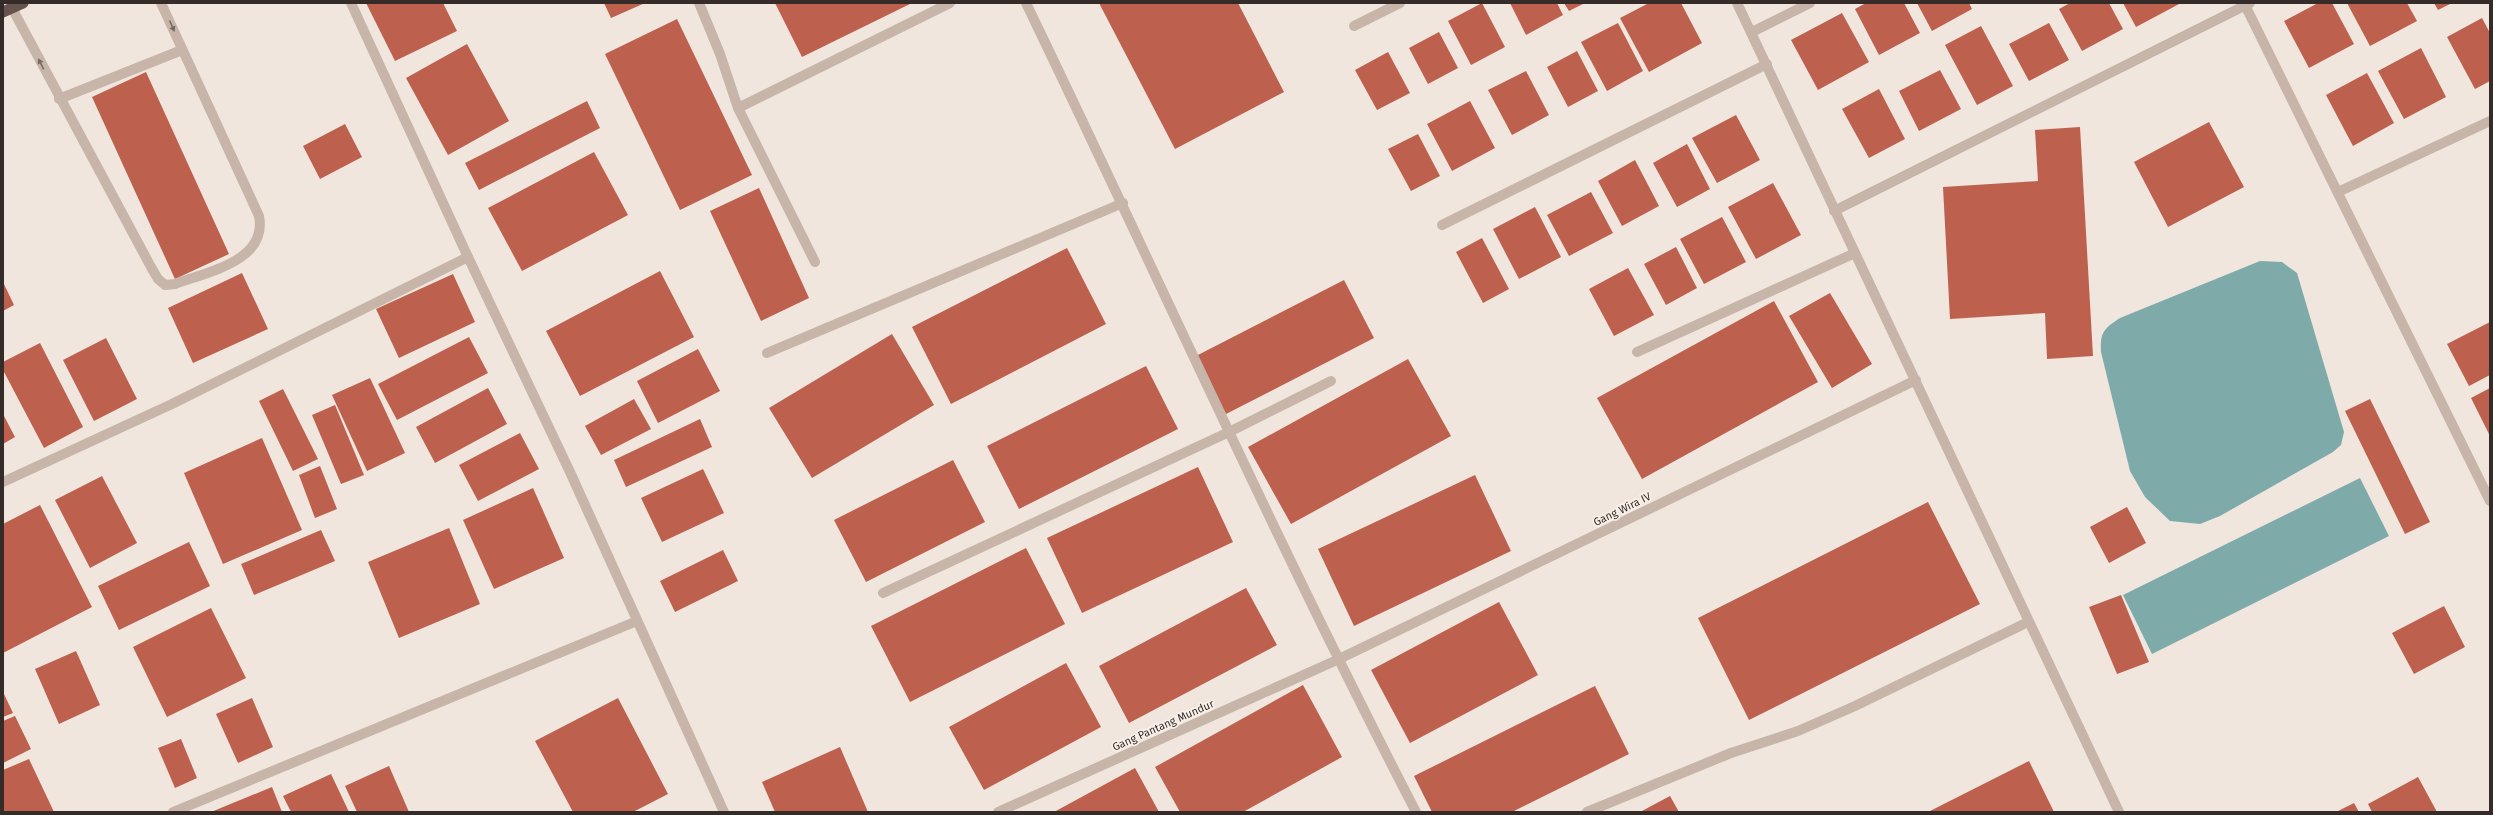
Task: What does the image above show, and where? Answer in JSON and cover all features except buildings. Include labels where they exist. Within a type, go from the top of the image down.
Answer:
[{"type":"highway","points":[[8,10],[23,3]]},
{"type":"street","points":[[8,10],[158,279],[166,285],[175,284],[239,259],[256,242],[260,224],[259,216],[161,3]]},
{"type":"street","points":[[351,3],[468,257],[570,472],[724,812]]},
{"type":"street","points":[[699,3],[720,54],[738,108],[815,262]]},
{"type":"street","points":[[738,108],[950,3]]},
{"type":"street","points":[[1026,3],[1123,203],[1337,660],[1416,812]]},
{"type":"street","points":[[1354,26],[1400,3]]},
{"type":"street","points":[[1737,3],[1767,64],[1834,212],[1916,380],[2028,622],[2119,812]]},
{"type":"street","points":[[1752,32],[1810,3]]},
{"type":"street","points":[[1834,212],[2247,4],[2490,501]]},
{"type":"street","points":[[59,99],[182,50]]},
{"type":"street","points":[[1442,225],[1767,64]]},
{"type":"street","points":[[2338,192],[2490,121]]},
{"type":"street","points":[[767,353],[1123,203]]},
{"type":"street","points":[[1637,352],[1855,253]]},
{"type":"street","points":[[3,482],[172,404],[468,257]]},
{"type":"street","name":"Gang Wira IV","points":[[1337,660],[1916,380]]},
{"type":"street","points":[[883,593],[1229,432],[1331,381]]},
{"type":"street","points":[[173,812],[637,621]]},
{"type":"street","points":[[1587,812],[1731,753],[1805,728],[1855,706],[2028,622]]},
{"type":"street","name":"Gang Pantang Mundur","points":[[998,812],[1337,660]]},
{"type":"water","points":[[2260,261],[2282,262],[2297,273],[2344,432],[2341,445],[2333,452],[2220,516],[2200,524],[2170,521],[2145,497],[2130,471],[2101,352],[2102,336],[2110,325],[2120,318]]},
{"type":"water","points":[[2360,478],[2389,536],[2152,654],[2123,595]]}]
